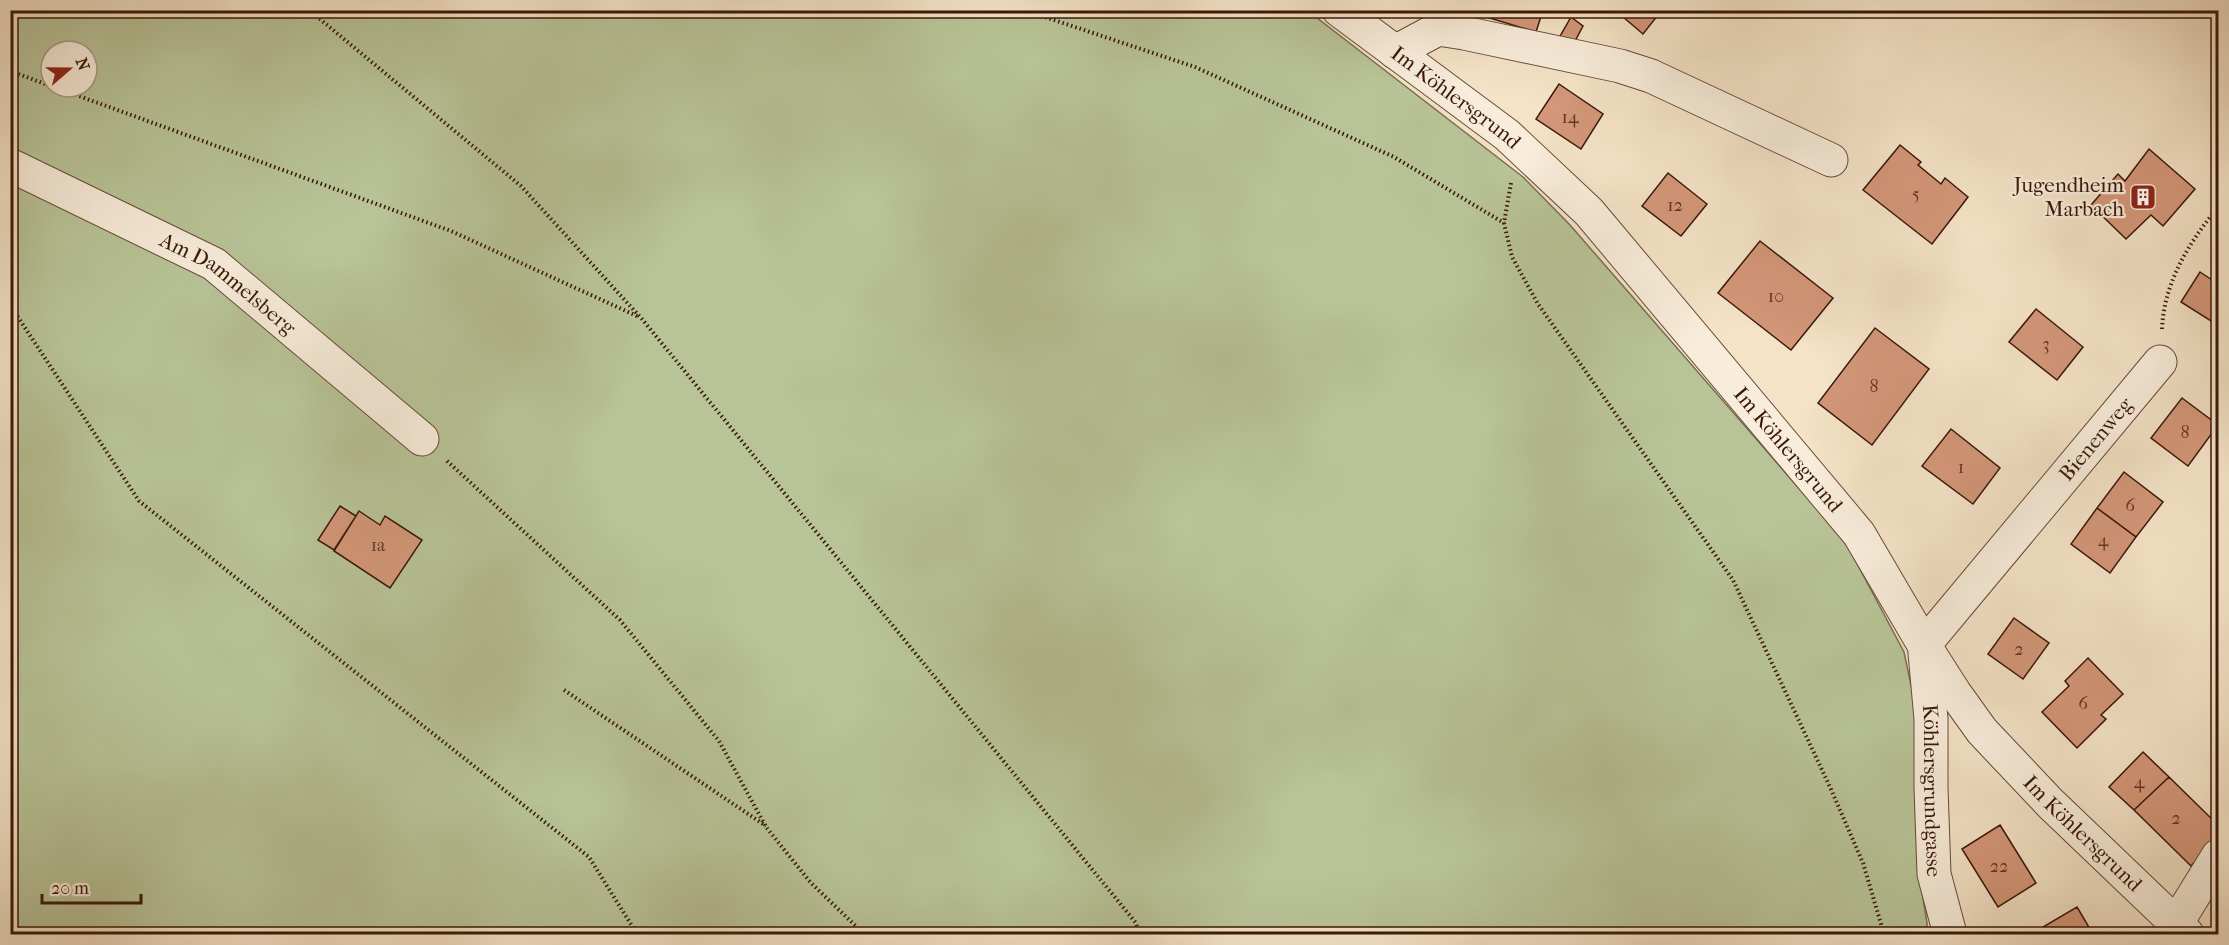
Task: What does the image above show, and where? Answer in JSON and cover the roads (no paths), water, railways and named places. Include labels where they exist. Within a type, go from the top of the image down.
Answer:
[{"type":"street","name":"Im Köhlersgrund","points":[[1339,10],[1507,135],[1589,212],[1859,534],[1924,645],[1982,731],[2050,803],[2181,929]]},
{"type":"street","points":[[1395,52],[1438,29],[1620,66],[1651,76],[1831,160]]},
{"type":"street","name":"Am Dammelsberg","points":[[10,165],[214,264],[422,439]]},
{"type":"street","name":"Bienenweg","points":[[1924,645],[2160,362]]},
{"type":"street","name":"Köhlersgrundgasse","points":[[1924,645],[1931,719],[1934,874],[1950,934]]},
{"type":"street","points":[[2181,929],[2218,856]]},
{"type":"place","name":"Jugendheim Marbach","points":[[2143,197]]}]
